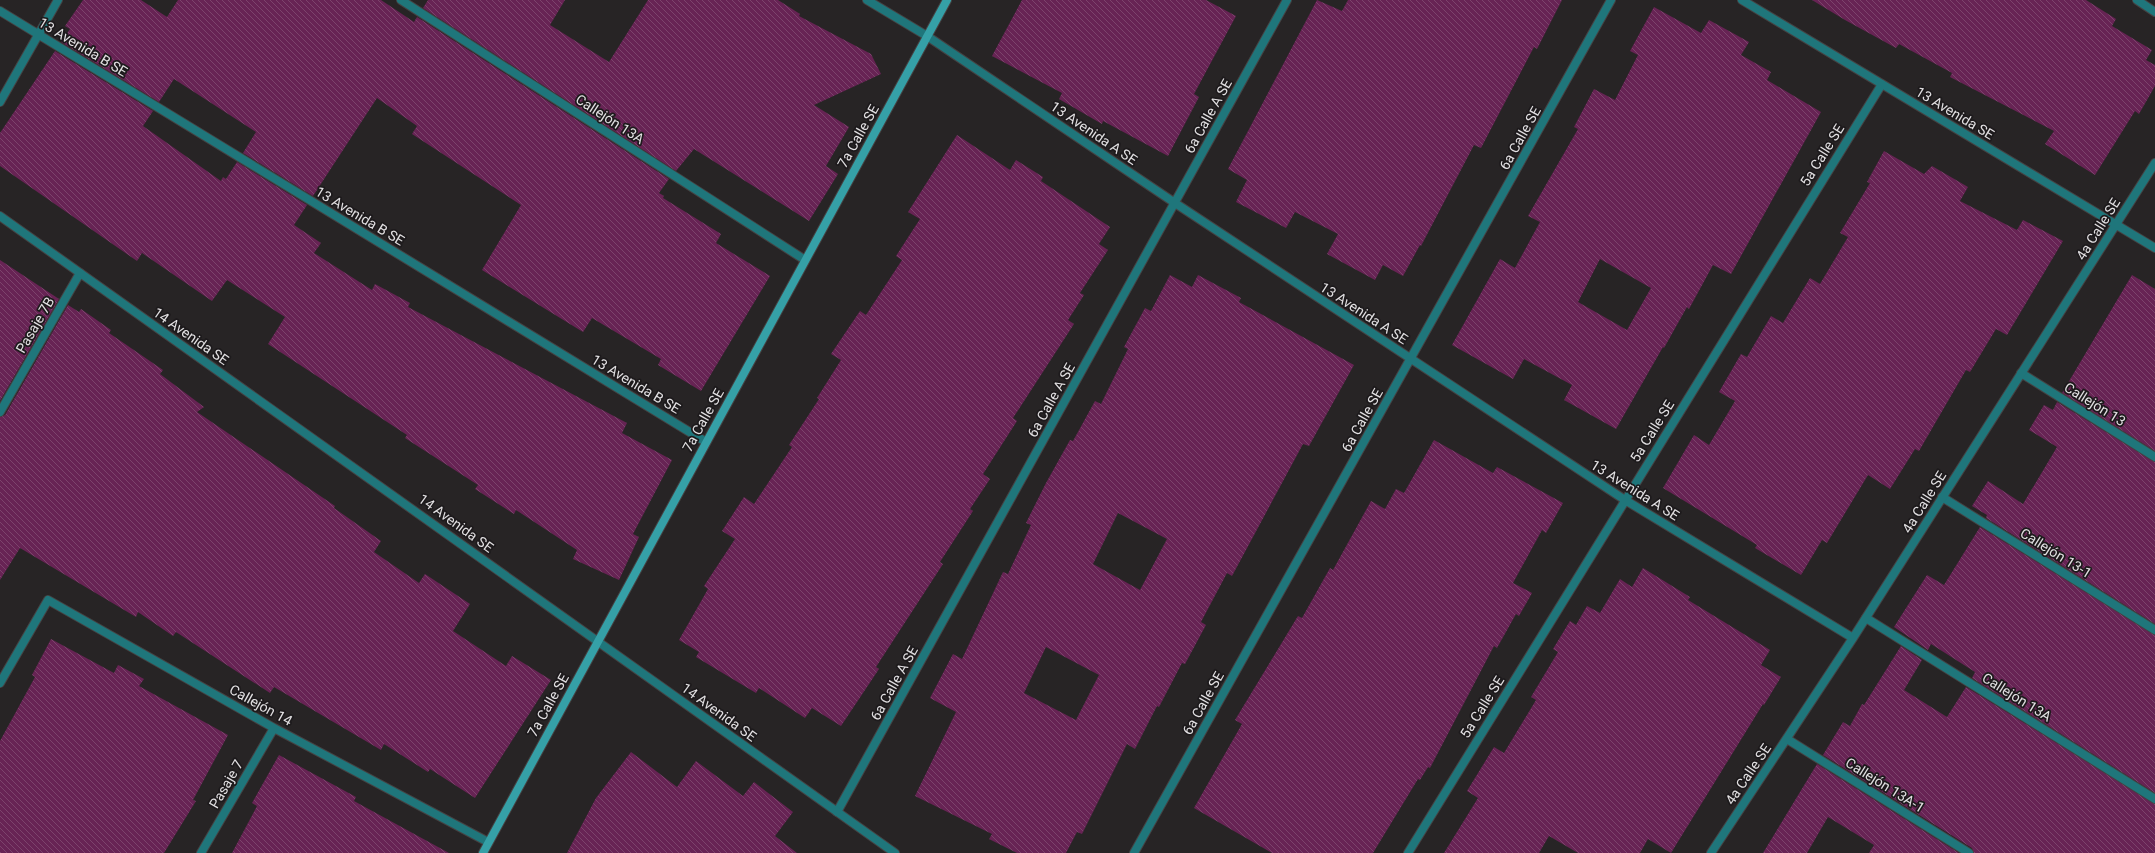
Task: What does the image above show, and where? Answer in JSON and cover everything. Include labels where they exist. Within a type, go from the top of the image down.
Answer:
[{"type":"main road","name":"7a Calle SE","points":[[482,853],[947,0]]},
{"type":"street","points":[[0,102],[58,0]]},
{"type":"street","name":"Callejón 13A","points":[[401,0],[805,260]]},
{"type":"street","name":"13 Avenida A SE","points":[[867,0],[927,36],[1175,203],[1625,500],[1853,638]]},
{"type":"street","name":"6a Calle A SE","points":[[838,812],[1287,0]]},
{"type":"street","name":"6a Calle SE","points":[[1134,853],[1611,0]]},
{"type":"street","name":"13 Avenida SE","points":[[1742,0],[2155,248]]},
{"type":"street","points":[[2137,0],[2155,12]]},
{"type":"street","name":"13 Avenida B SE","points":[[0,11],[706,442]]},
{"type":"street","name":"5a Calle SE","points":[[1408,853],[1882,84]]},
{"type":"street","name":"4a Calle SE","points":[[1711,853],[1866,618],[2155,162]]},
{"type":"street","name":"14 Avenida SE","points":[[0,216],[895,853]]},
{"type":"street","name":"Pasaje 7B","points":[[0,412],[80,273]]},
{"type":"street","name":"Callejón 13","points":[[2021,373],[2155,457]]},
{"type":"street","name":"Callejón 13-1","points":[[1942,497],[2155,630]]},
{"type":"street","name":"Callejón 14","points":[[0,683],[48,600],[274,728],[488,842]]},
{"type":"street","name":"Callejón 13A","points":[[1866,618],[2155,799]]},
{"type":"street","name":"Pasaje 7","points":[[201,853],[274,728]]},
{"type":"street","name":"Callejón 13A-1","points":[[1787,739],[1969,853]]},
{"type":"building","points":[[83,0],[141,0],[167,17],[178,0],[381,0],[414,22],[417,17],[669,179],[659,193],[664,196],[663,198],[721,234],[716,243],[770,276],[701,391],[658,365],[661,359],[592,318],[583,332],[482,270],[521,205],[412,134],[417,126],[377,98],[313,196],[243,153],[256,132],[174,79],[159,102],[61,42],[70,29],[65,26]]},
{"type":"building","points":[[428,0],[565,0],[550,25],[609,62],[648,0],[778,0],[800,14],[799,16],[871,54],[881,74],[814,105],[849,127],[826,166],[838,174],[809,221],[694,149],[676,171],[423,8]]},
{"type":"building","points":[[1022,0],[1206,0],[1236,16],[1194,94],[1199,97],[1168,156],[1103,121],[1102,124],[1059,99],[1062,93],[992,56]]},
{"type":"building","points":[[1317,0],[1342,11],[1348,0],[1562,0],[1537,49],[1534,47],[1481,148],[1474,145],[1421,246],[1420,245],[1403,276],[1383,265],[1375,280],[1327,254],[1338,234],[1295,212],[1286,228],[1236,202],[1247,180],[1228,169]]},
{"type":"building","points":[[1812,0],[2086,0],[2116,19],[2112,26],[2152,50],[2146,60],[2155,65],[2155,86],[2139,114],[2135,111],[2095,175],[2045,144],[2054,131],[1950,77],[1952,73],[1899,44],[1896,48]]},
{"type":"building","points":[[1654,7],[1701,33],[1709,20],[1749,42],[1741,55],[1771,72],[1767,80],[1821,112],[1731,274],[1713,265],[1689,309],[1687,307],[1616,429],[1564,400],[1572,385],[1524,359],[1513,379],[1452,345],[1500,259],[1515,268],[1540,222],[1528,216],[1578,129],[1574,127],[1594,89],[1615,100],[1638,55],[1630,51]],"holes":[[[1600,259],[1651,288],[1627,330],[1578,302]]]},
{"type":"building","points":[[55,51],[153,111],[143,126],[221,181],[223,177],[226,179],[237,162],[307,205],[294,225],[321,243],[314,253],[372,290],[375,284],[410,303],[408,307],[627,423],[622,433],[672,460],[633,534],[639,537],[619,580],[573,559],[577,550],[516,510],[514,514],[475,489],[478,485],[405,438],[407,435],[268,344],[285,317],[227,280],[212,301],[142,253],[137,261],[0,166],[0,133]]},
{"type":"building","points":[[957,135],[1010,170],[1016,160],[1043,177],[1041,181],[1110,227],[1099,244],[1108,250],[1080,293],[1084,295],[1068,320],[1074,324],[1013,418],[1017,421],[983,474],[990,479],[970,509],[973,511],[940,562],[943,564],[876,667],[879,669],[841,726],[812,708],[805,718],[759,688],[756,693],[696,657],[699,652],[679,640],[708,589],[704,586],[735,539],[722,531],[744,497],[754,504],[792,447],[789,445],[819,399],[817,398],[841,360],[831,354],[860,311],[866,315],[902,260],[896,256],[920,219],[908,212]]},
{"type":"building","points":[[1884,151],[1924,174],[1932,166],[1968,187],[1960,201],[2017,230],[2023,220],[2063,241],[2007,335],[1996,329],[1970,372],[1966,370],[1919,451],[1915,449],[1890,489],[1868,475],[1827,543],[1822,540],[1801,575],[1755,548],[1757,545],[1663,488],[1694,435],[1709,445],[1735,401],[1719,392],[1741,354],[1747,357],[1771,316],[1783,323],[1810,278],[1820,284],[1848,237],[1840,233],[1870,183],[1867,182]]},
{"type":"building","points":[[0,260],[59,299],[0,401]]},
{"type":"building","points":[[1170,275],[1192,287],[1198,275],[1241,298],[1239,302],[1354,365],[1309,446],[1303,444],[1232,576],[1227,573],[1201,622],[1206,625],[1185,664],[1182,663],[1159,707],[1157,706],[1135,749],[1127,744],[1082,834],[1077,832],[1066,853],[1017,853],[989,839],[992,834],[915,796],[956,712],[930,698],[953,654],[962,659],[1003,572],[1008,574],[1031,525],[1026,523],[1046,483],[1070,440],[1073,441],[1095,401],[1101,404],[1128,349],[1124,347],[1145,308],[1151,311]],"holes":[[[1118,513],[1167,539],[1140,590],[1093,564]],[[1046,647],[1099,675],[1076,720],[1024,693]]]},
{"type":"building","points":[[2132,275],[2155,289],[2155,451],[2062,393]]},
{"type":"building","points":[[68,305],[79,312],[81,309],[111,330],[109,333],[163,370],[160,374],[204,407],[197,412],[335,506],[334,508],[381,541],[374,552],[419,583],[425,574],[470,604],[453,631],[506,666],[512,656],[551,680],[475,798],[430,769],[428,772],[384,744],[381,750],[274,687],[270,693],[176,632],[173,636],[138,612],[136,617],[20,548],[0,580],[0,417],[5,415]]},
{"type":"building","points":[[2057,402],[2155,462],[2155,624],[1986,518],[1987,515],[1972,506],[1988,481],[2023,504],[2057,447],[2029,430],[2044,405],[2053,410]]},
{"type":"building","points":[[1434,440],[1493,473],[1497,467],[1563,503],[1546,533],[1542,530],[1513,583],[1532,593],[1519,616],[1516,614],[1497,648],[1494,646],[1430,768],[1428,767],[1420,780],[1418,779],[1373,853],[1272,853],[1194,808],[1242,724],[1235,720],[1298,616],[1302,618],[1330,568],[1333,570],[1371,501],[1385,509],[1396,489],[1404,493]]},
{"type":"building","points":[[1980,527],[2155,635],[2155,793],[1972,678],[1975,672],[1931,644],[1928,650],[1894,627],[1927,575],[1944,585]]},
{"type":"building","points":[[1643,568],[1690,597],[1688,600],[1770,650],[1761,665],[1781,677],[1671,853],[1648,839],[1640,853],[1578,853],[1549,836],[1539,853],[1444,853],[1478,798],[1467,791],[1494,747],[1504,753],[1536,700],[1531,697],[1558,652],[1553,649],[1570,621],[1576,625],[1587,606],[1600,613],[1620,579],[1632,587]]},
{"type":"building","points":[[51,639],[114,673],[118,665],[144,679],[139,686],[228,735],[193,800],[196,801],[164,853],[0,853],[0,741],[35,677],[32,675]]},
{"type":"building","points":[[1901,646],[1922,660],[1904,690],[1947,717],[1966,687],[2155,804],[2155,853],[1974,853],[1972,848],[1823,755],[1843,722],[1850,726],[1862,704],[1864,705]]},
{"type":"building","points":[[631,752],[677,787],[696,761],[743,796],[754,782],[793,812],[775,836],[797,853],[567,853],[596,798]]},
{"type":"building","points":[[279,755],[356,797],[354,801],[449,853],[232,853],[257,806],[252,803]]},
{"type":"building","points":[[1817,764],[1959,853],[1869,853],[1874,845],[1828,817],[1807,853],[1763,853]]}]
